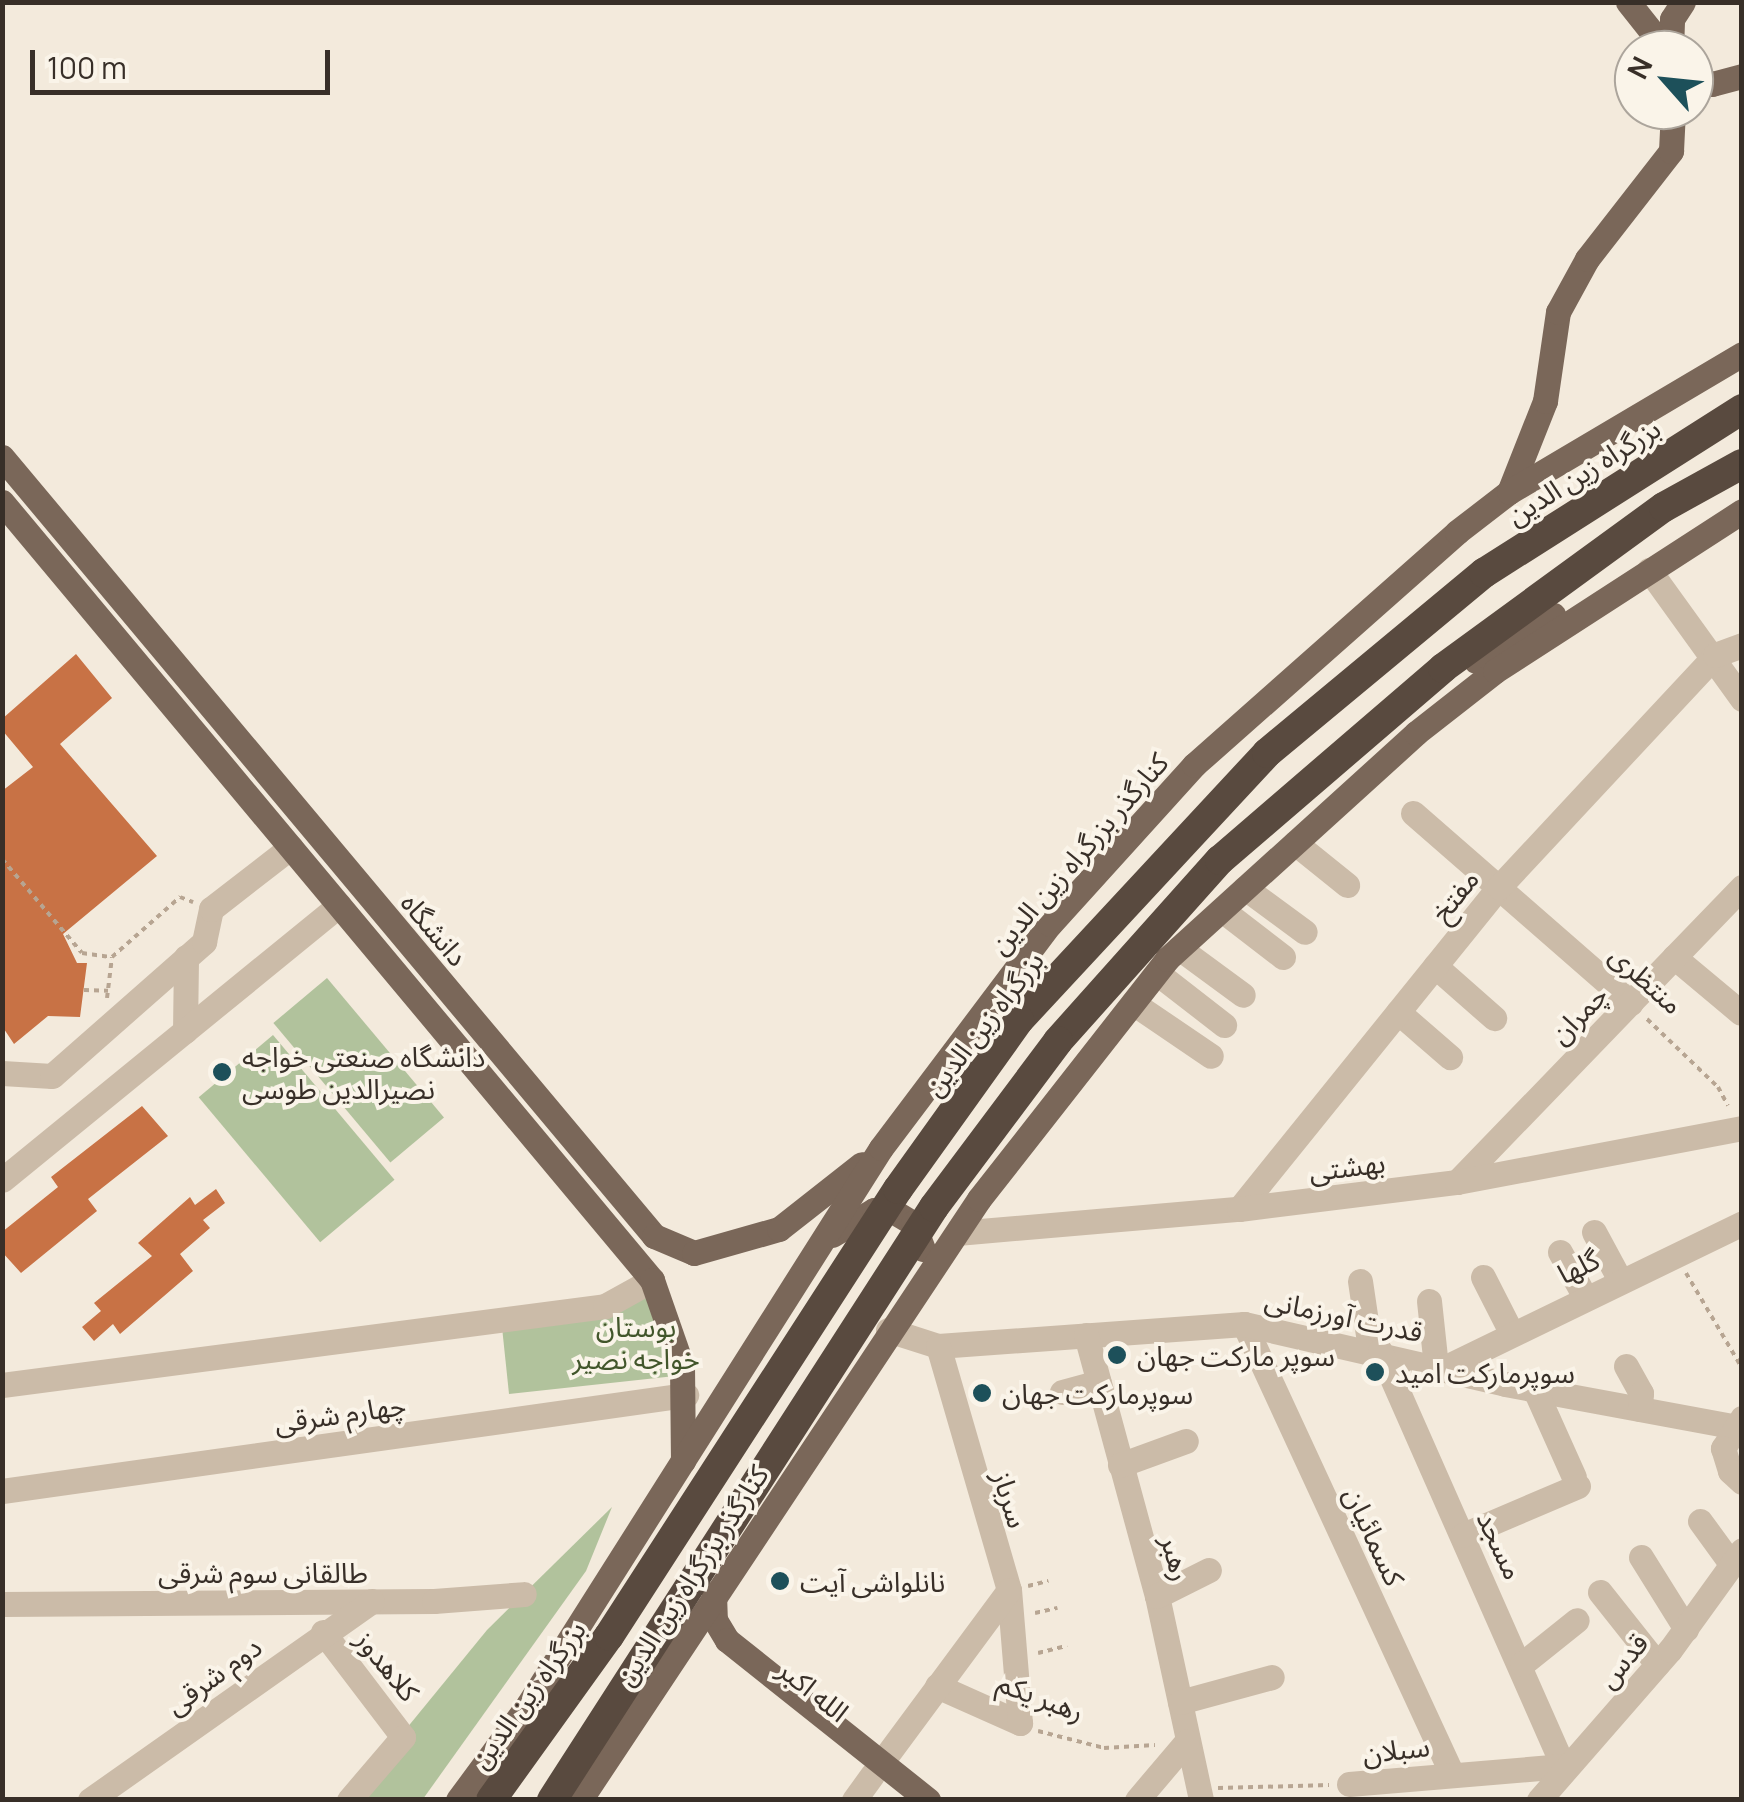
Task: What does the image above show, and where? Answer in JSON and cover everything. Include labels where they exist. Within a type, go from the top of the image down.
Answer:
[{"type":"highway","name":"بزرگراه زین الدین","points":[[488,1800],[620,1620],[898,1189],[1019,1020],[1267,752],[1484,572],[1742,409]]},
{"type":"highway","points":[[552,1800],[934,1207],[1058,1042],[1220,860],[1366,734],[1559,580],[1664,507],[1742,464]]},
{"type":"main road","points":[[1628,2],[1651,30]]},
{"type":"main road","points":[[1671,30],[1672,19],[1683,2]]},
{"type":"main road","points":[[1714,83],[1742,76]]},
{"type":"main road","points":[[1509,492],[1545,401],[1558,312],[1586,258],[1671,151],[1672,130]]},
{"type":"main road","name":"کنارگذر بزرگراه زین الدین","points":[[458,1800],[684,1462],[881,1148],[1050,924],[1194,764],[1509,492],[1742,354]]},
{"type":"main road","name":"دانشگاه","points":[[2,457],[654,1236],[684,1250],[779,1229],[881,1148]]},
{"type":"main road","name":"دانشگاه","points":[[2,502],[652,1280],[686,1395],[684,1462]]},
{"type":"main road","points":[[1366,734],[1500,644],[1742,511]]},
{"type":"main road","name":"کنارگذر بزرگراه زین الدین","points":[[580,1800],[956,1232],[1179,948],[1429,723],[1648,570],[1742,511]]},
{"type":"main road","points":[[313,873],[335,857]]},
{"type":"main road","points":[[458,1048],[482,1031]]},
{"type":"main road","points":[[816,1248],[874,1210],[891,1210],[912,1223],[923,1249],[888,1330]]},
{"type":"main road","points":[[714,1594],[715,1620],[727,1640],[876,1768],[928,1800]]},
{"type":"main road","name":"الله اکبر","points":[[680,1648],[719,1652],[876,1768],[903,1800]]},
{"type":"main road","points":[[488,1800],[495,1750]]},
{"type":"street","points":[[1648,570],[1715,656],[1742,698]]},
{"type":"street","name":"مفتخ","points":[[1240,1210],[1499,886],[1715,656],[1742,645]]},
{"type":"street","name":"منتظری","points":[[1413,812],[1631,1003]]},
{"type":"street","points":[[1295,843],[1347,884]]},
{"type":"street","points":[[2,1073],[52,1076],[204,942],[211,909],[291,847]]},
{"type":"street","name":"چمران","points":[[1457,1182],[1742,887]]},
{"type":"street","points":[[1245,888],[1305,932]]},
{"type":"street","points":[[2,1180],[340,905]]},
{"type":"street","points":[[1222,910],[1282,957]]},
{"type":"street","points":[[1179,948],[1243,995]]},
{"type":"street","points":[[185,1031],[186,958]]},
{"type":"street","points":[[1674,958],[1741,1014]]},
{"type":"street","points":[[1435,966],[1494,1018]]},
{"type":"street","points":[[1157,973],[1224,1025]]},
{"type":"street","points":[[1133,1003],[1210,1056]]},
{"type":"street","points":[[1398,1012],[1450,1057]]},
{"type":"street","name":"بهشتی","points":[[956,1232],[1240,1210],[1457,1182],[1740,1128]]},
{"type":"street","name":"گلها","points":[[1440,1367],[1742,1223]]},
{"type":"street","points":[[1594,1232],[1620,1280]]},
{"type":"street","points":[[1560,1252],[1585,1297]]},
{"type":"street","points":[[1483,1277],[1500,1338],[1489,1364],[1505,1384]]},
{"type":"street","points":[[2,1385],[605,1306],[652,1280]]},
{"type":"street","name":"مسجد","points":[[1360,1280],[1375,1350],[1522,1664],[1563,1766]]},
{"type":"street","points":[[1430,1301],[1440,1367]]},
{"type":"street","name":"قدرت آورزمانی","points":[[938,1346],[1244,1324],[1375,1350],[1534,1390],[1737,1422]]},
{"type":"street","name":"کسمائیان","points":[[1244,1324],[1451,1772]]},
{"type":"street","points":[[888,1330],[938,1346]]},
{"type":"street","name":"رهبر","points":[[1086,1336],[1157,1596],[1200,1794]]},
{"type":"street","name":"سرباز","points":[[938,1346],[1009,1590],[1020,1723]]},
{"type":"street","points":[[1626,1366],[1641,1393],[1640,1409]]},
{"type":"street","points":[[1062,1392],[1099,1382]]},
{"type":"street","points":[[1463,1534],[1576,1481],[1534,1390]]},
{"type":"street","name":"چهارم شرقی","points":[[2,1491],[686,1395]]},
{"type":"street","points":[[1737,1422],[1725,1460],[1742,1482]]},
{"type":"street","points":[[1120,1465],[1186,1441]]},
{"type":"street","points":[[1700,1521],[1737,1558]]},
{"type":"street","points":[[1641,1556],[1686,1628]]},
{"type":"street","name":"قدس","points":[[1539,1800],[1563,1766],[1588,1747],[1657,1664],[1737,1558]]},
{"type":"street","points":[[1157,1596],[1210,1570]]},
{"type":"street","points":[[854,1800],[1009,1590]]},
{"type":"street","points":[[1600,1592],[1657,1664]]},
{"type":"street","name":"طالقانی سوم شرقی","points":[[2,1604],[372,1601],[524,1594]]},
{"type":"street","name":"دوم شرقی","points":[[90,1800],[372,1601]]},
{"type":"street","points":[[1522,1664],[1577,1620]]},
{"type":"street","name":"کلاهدوز","points":[[323,1632],[403,1738],[349,1800]]},
{"type":"street","points":[[1180,1702],[1272,1676]]},
{"type":"street","name":"رهبر یکم","points":[[937,1686],[1020,1723]]},
{"type":"street","points":[[1137,1800],[1186,1741]]},
{"type":"street","points":[[1451,1772],[1563,1766]]},
{"type":"street","name":"سبلان","points":[[1348,1784],[1451,1772]]},
{"type":"path","points":[[2,859],[82,953],[112,957]]},
{"type":"path","points":[[99,1034],[112,957],[180,897],[211,909]]},
{"type":"path","points":[[84,990],[108,991]]},
{"type":"path","name":"منتظری","points":[[1631,1003],[1718,1087],[1740,1128]]},
{"type":"path","points":[[1674,1254],[1742,1368]]},
{"type":"path","points":[[1014,1658],[1067,1646]]},
{"type":"path","name":"رهبر یکم","points":[[1020,1723],[1060,1742],[1104,1748],[1186,1741]]},
{"type":"path","points":[[1200,1794],[1348,1784]]},
{"type":"green space","points":[[327,978],[444,1117],[390,1162],[273,1023]]},
{"type":"green space","points":[[273,1035],[394,1180],[320,1242],[199,1097]]},
{"type":"green space","name":"بوستان خواجه نصیر","points":[[650,1293],[675,1376],[509,1394],[502,1327]]},
{"type":"green space","points":[[612,1507],[586,1571],[423,1799],[348,1800],[487,1630]]},
{"type":"building","points":[[76,654],[112,698],[60,744],[157,856],[63,934],[77,963],[87,963],[80,1017],[48,1016],[14,1044],[2,1026],[2,791],[33,767],[2,730],[2,719]]},
{"type":"building","points":[[142,1106],[168,1136],[88,1199],[97,1211],[21,1273],[2,1252],[2,1232],[58,1187],[51,1177]]},
{"type":"building","points":[[216,1189],[225,1203],[203,1220],[210,1228],[180,1254],[193,1271],[120,1334],[113,1324],[94,1341],[82,1327],[101,1311],[94,1303],[152,1256],[138,1243],[190,1197],[195,1205]]},
{"type":"place","name":"دانشگاه صنعتی خواجه نصیرالدین طوسی","points":[[222,1072]]},
{"type":"place","name":"سوپر مارکت جهان","points":[[1117,1355]]},
{"type":"place","name":"سوپرمارکت امید","points":[[1375,1372]]},
{"type":"place","name":"سوپرمارکت جهان","points":[[982,1393]]},
{"type":"place","name":"نانلواشی آیت","points":[[780,1581]]}]
